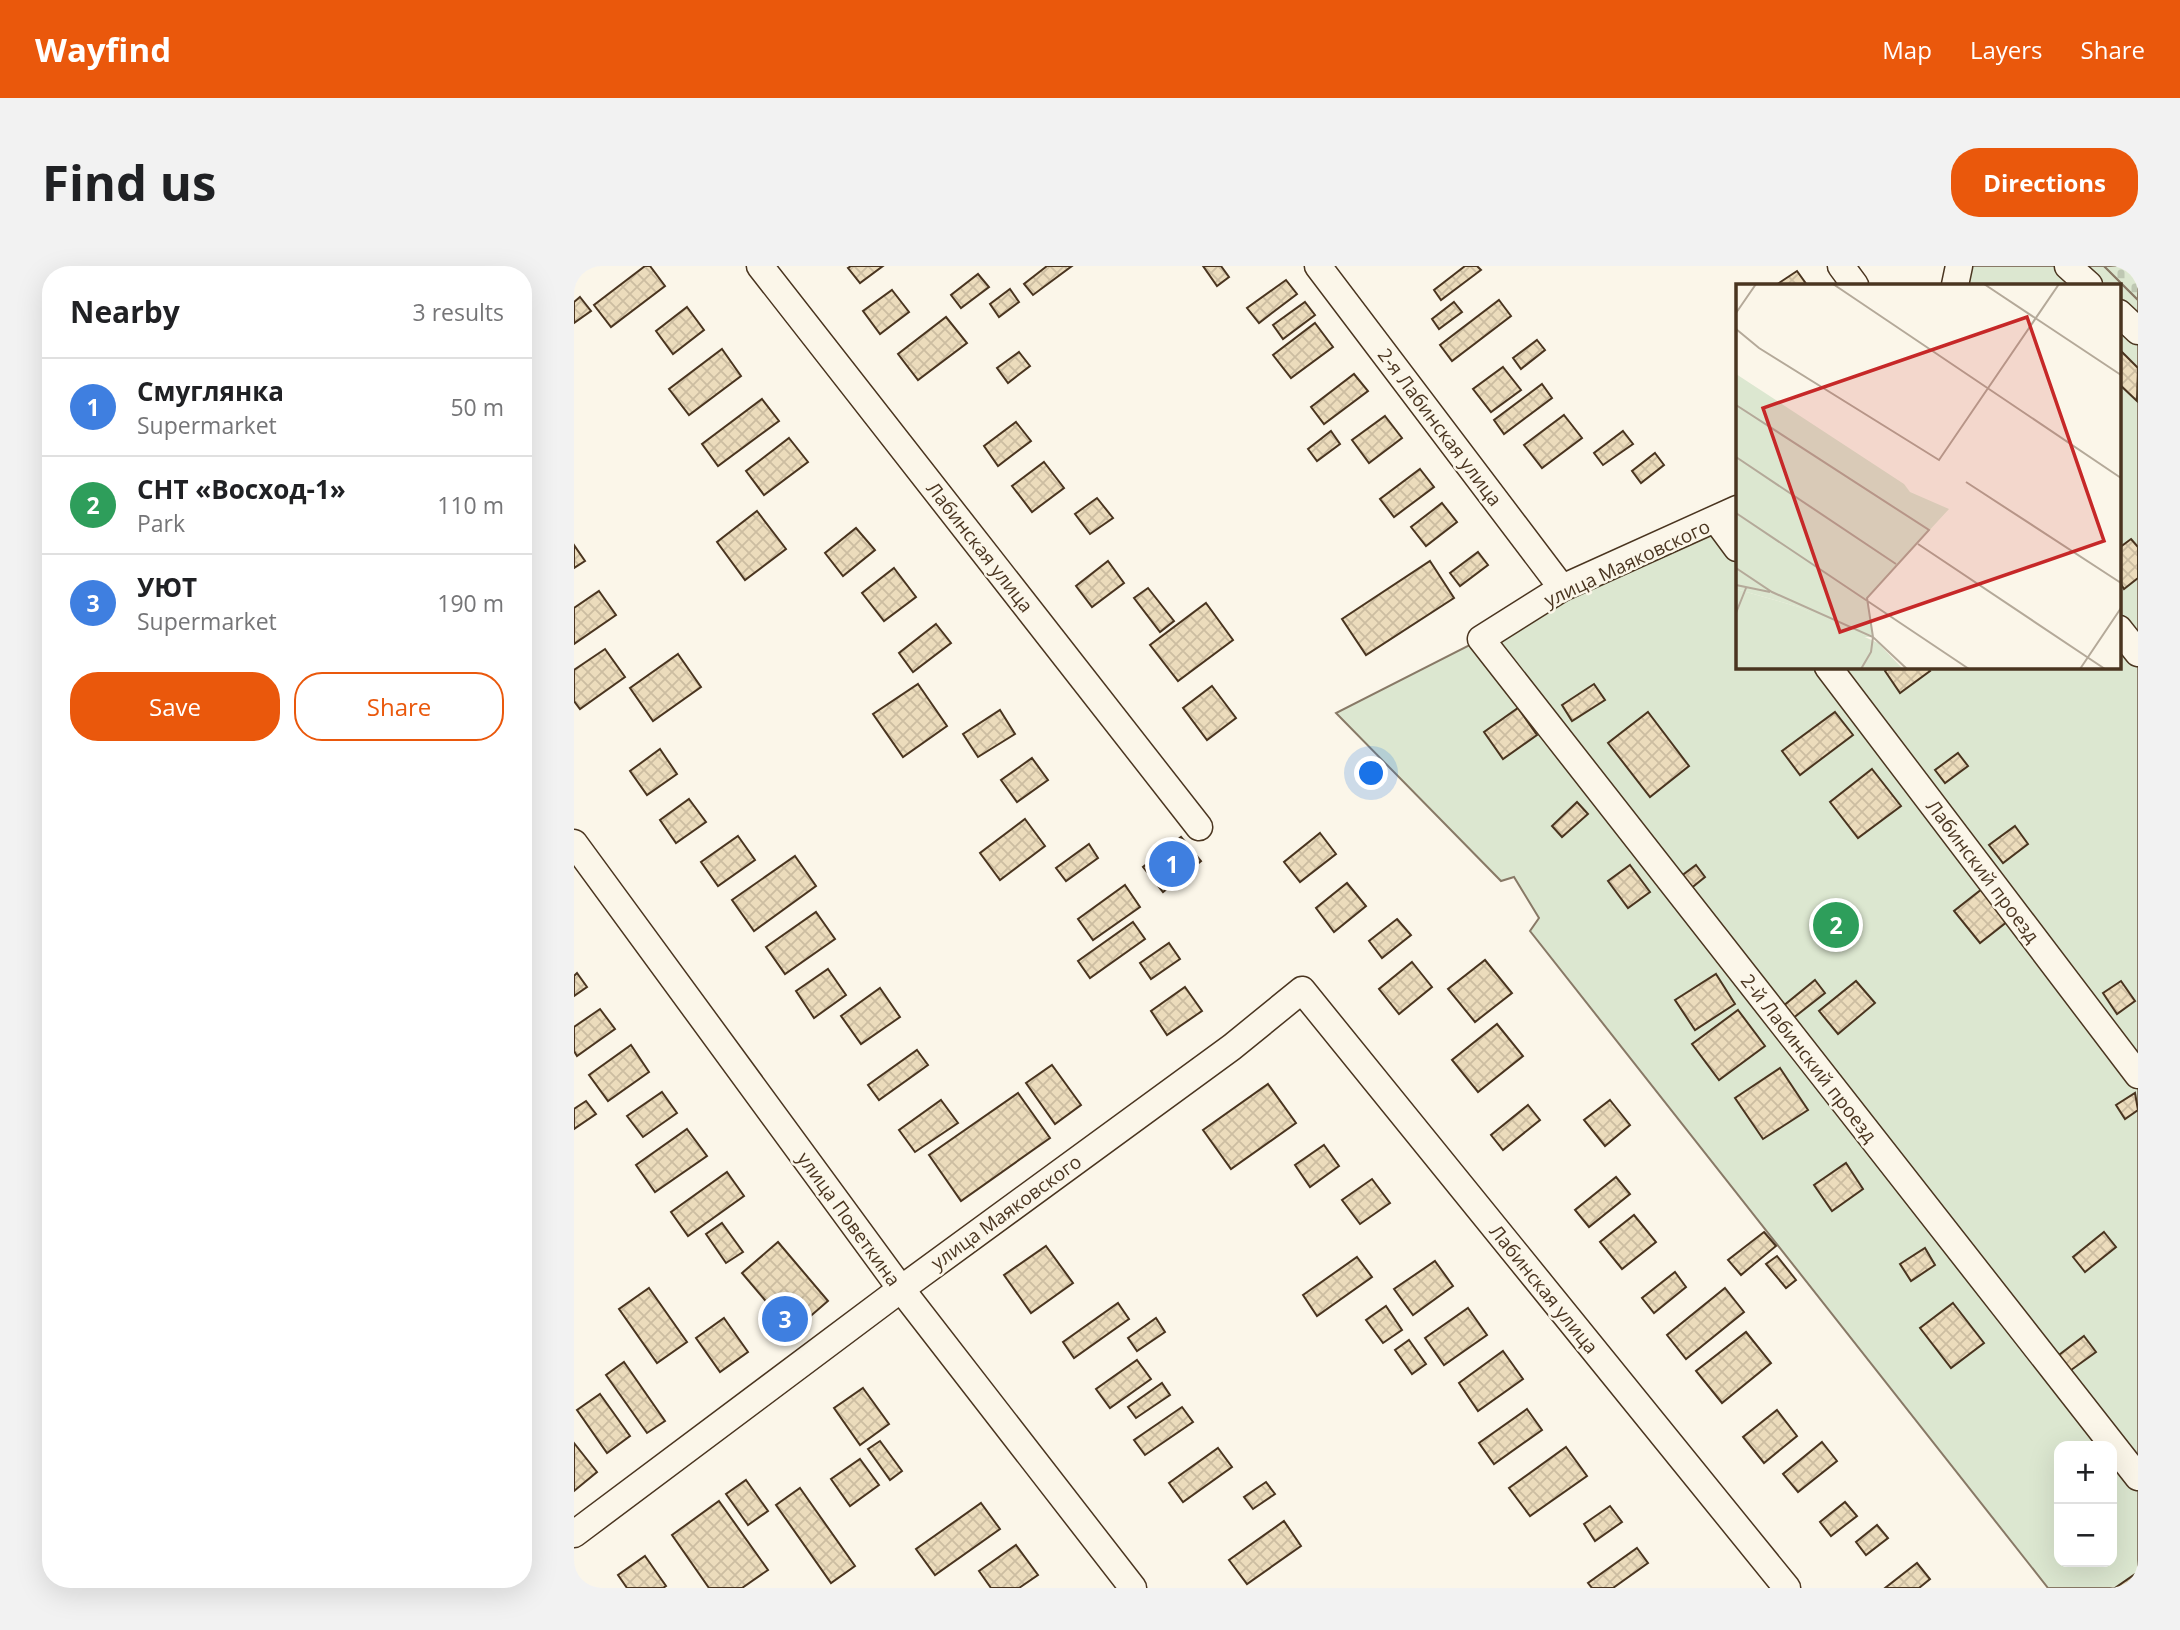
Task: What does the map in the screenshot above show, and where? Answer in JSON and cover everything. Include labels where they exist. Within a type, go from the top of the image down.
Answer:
[{"type":"street","name":"Лабинская улица","points":[[760,266],[1199,827]]},
{"type":"street","name":"2-я Лабинская улица","points":[[1318,266],[1562,589]]},
{"type":"street","points":[[1841,266],[1854,284]]},
{"type":"street","points":[[1955,284],[1959,266]]},
{"type":"street","points":[[2068,266],[2088,284]]},
{"type":"street","points":[[2120,314],[2138,331]]},
{"type":"street","name":"улица Маяковского","points":[[1480,639],[1562,589],[1727,515]]},
{"type":"street","points":[[1727,515],[1736,545]]},
{"type":"street","points":[[2120,630],[2138,653]]},
{"type":"street","name":"2-й Лабинский проезд","points":[[1480,639],[2138,1477]]},
{"type":"street","name":"Лабинский проезд","points":[[1829,668],[2138,1075]]},
{"type":"street","name":"улица Поветкина","points":[[574,843],[901,1289],[1133,1588]]},
{"type":"street","name":"Лабинская улица","points":[[1302,990],[1787,1588]]},
{"type":"street","name":"улица Маяковского","points":[[574,1534],[1231,1047],[1302,990]]},
{"type":"green space","points":[[1959,266],[2104,266],[2138,300],[2138,1588],[2048,1588],[1530,931],[1539,918],[1514,877],[1501,881],[1336,713],[1736,510],[1736,668],[2120,668],[2120,284],[1955,284]]},
{"type":"green space","points":[[2104,266],[2138,266],[2138,300]]},
{"type":"building","points":[[645,266],[650,266],[665,286],[611,327],[594,305]]},
{"type":"building","points":[[883,266],[860,283],[848,268]]},
{"type":"building","points":[[1047,266],[1072,266],[1033,295],[1024,284]]},
{"type":"building","points":[[1203,266],[1221,266],[1229,277],[1217,286]]},
{"type":"building","points":[[1465,266],[1477,266],[1481,270],[1441,300],[1434,290]]},
{"type":"building","points":[[1797,271],[1806,284],[1778,284]]},
{"type":"building","points":[[978,274],[989,287],[961,308],[951,295]]},
{"type":"building","points":[[1286,280],[1297,294],[1259,323],[1247,308]]},
{"type":"building","points":[[1010,289],[1019,302],[999,317],[990,304]]},
{"type":"building","points":[[892,290],[909,312],[880,334],[863,311]]},
{"type":"building","points":[[580,297],[591,311],[574,323],[574,302]]},
{"type":"building","points":[[1499,300],[1511,316],[1452,361],[1440,345]]},
{"type":"building","points":[[1305,302],[1315,315],[1283,339],[1273,325]]},
{"type":"building","points":[[1454,302],[1462,312],[1439,329],[1432,319]]},
{"type":"building","points":[[687,307],[704,330],[673,354],[656,331]]},
{"type":"building","points":[[946,317],[967,343],[918,380],[898,354]]},
{"type":"building","points":[[1315,323],[1333,347],[1291,378],[1273,355]]},
{"type":"building","points":[[1537,340],[1545,350],[1521,369],[1513,358]]},
{"type":"building","points":[[722,349],[741,376],[689,415],[669,389]]},
{"type":"building","points":[[2120,350],[2138,368],[2137,401],[2120,385]]},
{"type":"building","points":[[1019,352],[1030,366],[1008,383],[997,368]]},
{"type":"building","points":[[1503,367],[1521,390],[1491,412],[1473,389]]},
{"type":"building","points":[[1354,374],[1368,391],[1324,424],[1311,407]]},
{"type":"building","points":[[1542,384],[1552,398],[1504,434],[1494,420]]},
{"type":"building","points":[[762,399],[779,421],[718,466],[702,444]]},
{"type":"building","points":[[1564,415],[1582,438],[1542,468],[1524,445]]},
{"type":"building","points":[[1385,416],[1402,438],[1369,463],[1352,440]]},
{"type":"building","points":[[1016,422],[1031,441],[998,466],[984,446]]},
{"type":"building","points":[[1331,431],[1340,444],[1317,461],[1308,449]]},
{"type":"building","points":[[1623,431],[1633,444],[1603,465],[1594,453]]},
{"type":"building","points":[[789,438],[808,462],[764,495],[746,471]]},
{"type":"building","points":[[1655,453],[1664,465],[1641,483],[1632,471]]},
{"type":"building","points":[[1044,462],[1064,488],[1032,512],[1012,486]]},
{"type":"building","points":[[1420,469],[1434,487],[1394,517],[1380,499]]},
{"type":"building","points":[[1097,498],[1113,518],[1090,534],[1075,514]]},
{"type":"building","points":[[1442,503],[1457,522],[1426,546],[1411,527]]},
{"type":"building","points":[[757,511],[786,549],[745,580],[717,542]]},
{"type":"building","points":[[856,528],[875,550],[843,576],[825,553]]},
{"type":"building","points":[[2131,539],[2138,547],[2138,578],[2124,589],[2120,583],[2120,547]]},
{"type":"building","points":[[574,545],[585,561],[574,568]]},
{"type":"building","points":[[1478,552],[1488,565],[1460,586],[1450,573]]},
{"type":"building","points":[[1108,561],[1124,583],[1092,607],[1076,586]]},
{"type":"building","points":[[1430,561],[1454,598],[1366,655],[1342,619]]},
{"type":"building","points":[[894,568],[916,597],[884,621],[862,593]]},
{"type":"building","points":[[1148,588],[1174,621],[1160,632],[1134,598]]},
{"type":"building","points":[[599,591],[616,615],[574,644],[574,608]]},
{"type":"building","points":[[1206,603],[1233,640],[1178,681],[1150,645]]},
{"type":"building","points":[[936,624],[951,643],[913,672],[899,653]]},
{"type":"building","points":[[605,649],[625,677],[580,709],[574,701],[574,670]]},
{"type":"building","points":[[678,654],[701,687],[653,721],[630,688]]},
{"type":"building","points":[[1889,668],[1928,668],[1930,671],[1900,693],[1885,671]]},
{"type":"building","points":[[918,684],[947,726],[903,757],[873,714]]},
{"type":"building","points":[[1594,684],[1605,700],[1572,721],[1562,705]]},
{"type":"building","points":[[1212,686],[1236,718],[1207,740],[1183,708]]},
{"type":"building","points":[[1518,708],[1537,735],[1503,759],[1484,732]]},
{"type":"building","points":[[1000,710],[1015,734],[978,757],[963,734]]},
{"type":"building","points":[[1648,712],[1689,766],[1650,797],[1608,743]]},
{"type":"building","points":[[1835,712],[1853,735],[1800,775],[1782,751]]},
{"type":"building","points":[[660,749],[677,774],[647,795],[630,771]]},
{"type":"building","points":[[1958,753],[1968,766],[1945,783],[1935,770]]},
{"type":"building","points":[[1032,758],[1048,780],[1017,802],[1001,780]]},
{"type":"building","points":[[1872,769],[1901,806],[1858,838],[1830,802]]},
{"type":"building","points":[[689,799],[706,822],[676,843],[660,820]]},
{"type":"building","points":[[1577,802],[1588,814],[1562,837],[1552,826]]},
{"type":"building","points":[[1025,819],[1045,846],[1000,880],[980,853]]},
{"type":"building","points":[[2015,826],[2028,844],[2003,863],[1989,845]]},
{"type":"building","points":[[1320,833],[1336,854],[1300,882],[1284,862]]},
{"type":"building","points":[[738,836],[755,860],[718,886],[701,862]]},
{"type":"building","points":[[1181,837],[1201,861],[1163,892],[1143,867]]},
{"type":"building","points":[[1089,844],[1098,858],[1066,881],[1056,868]]},
{"type":"building","points":[[795,856],[816,886],[754,931],[732,900]]},
{"type":"building","points":[[1630,865],[1650,892],[1628,908],[1608,881]]},
{"type":"building","points":[[1696,865],[1705,877],[1690,889],[1680,877]]},
{"type":"building","points":[[1347,883],[1366,906],[1334,932],[1316,908]]},
{"type":"building","points":[[1125,885],[1140,907],[1093,940],[1078,919]]},
{"type":"building","points":[[1982,889],[2008,921],[1980,943],[1954,911]]},
{"type":"building","points":[[816,912],[835,939],[785,974],[766,947]]},
{"type":"building","points":[[1397,919],[1411,935],[1382,958],[1369,941]]},
{"type":"building","points":[[1133,922],[1145,939],[1090,978],[1078,961]]},
{"type":"building","points":[[1169,943],[1180,959],[1151,979],[1140,963]]},
{"type":"building","points":[[1485,960],[1512,993],[1475,1022],[1448,989]]},
{"type":"building","points":[[1412,962],[1432,987],[1399,1014],[1379,989]]},
{"type":"building","points":[[828,969],[846,995],[814,1018],[796,991]]},
{"type":"building","points":[[577,973],[587,987],[574,996],[574,976]]},
{"type":"building","points":[[1716,974],[1735,1004],[1695,1030],[1675,1000]]},
{"type":"building","points":[[1815,980],[1825,993],[1792,1019],[1782,1007]]},
{"type":"building","points":[[1856,981],[1875,1003],[1838,1034],[1819,1011]]},
{"type":"building","points":[[2121,981],[2135,1001],[2117,1014],[2103,993]]},
{"type":"building","points":[[1185,987],[1202,1011],[1167,1035],[1151,1011]]},
{"type":"building","points":[[880,988],[900,1017],[861,1044],[841,1016]]},
{"type":"building","points":[[600,1009],[615,1029],[577,1056],[574,1051],[574,1027]]},
{"type":"building","points":[[1738,1010],[1765,1046],[1719,1080],[1692,1044]]},
{"type":"building","points":[[1497,1024],[1523,1056],[1478,1092],[1452,1060]]},
{"type":"building","points":[[631,1045],[649,1072],[608,1101],[589,1075]]},
{"type":"building","points":[[917,1050],[928,1065],[879,1100],[868,1085]]},
{"type":"building","points":[[1052,1065],[1081,1105],[1055,1124],[1026,1083]]},
{"type":"building","points":[[1780,1068],[1808,1110],[1763,1139],[1735,1098]]},
{"type":"building","points":[[1268,1084],[1296,1123],[1231,1169],[1203,1130]]},
{"type":"building","points":[[662,1092],[677,1113],[643,1137],[627,1116]]},
{"type":"building","points":[[1018,1093],[1050,1138],[961,1201],[929,1155]]},
{"type":"building","points":[[2135,1093],[2138,1110],[2125,1119],[2116,1105]]},
{"type":"building","points":[[941,1100],[958,1123],[915,1152],[899,1130]]},
{"type":"building","points":[[1610,1100],[1630,1125],[1605,1146],[1584,1120]]},
{"type":"building","points":[[586,1101],[596,1114],[574,1129],[574,1109]]},
{"type":"building","points":[[1528,1105],[1540,1120],[1503,1150],[1491,1135]]},
{"type":"building","points":[[687,1129],[707,1156],[655,1192],[636,1165]]},
{"type":"building","points":[[1324,1145],[1339,1166],[1310,1187],[1295,1165]]},
{"type":"building","points":[[1846,1163],[1863,1189],[1832,1211],[1814,1185]]},
{"type":"building","points":[[727,1172],[744,1196],[688,1236],[671,1212]]},
{"type":"building","points":[[1616,1177],[1630,1194],[1589,1227],[1575,1210]]},
{"type":"building","points":[[1372,1179],[1390,1203],[1360,1224],[1342,1200]]},
{"type":"building","points":[[1634,1215],[1656,1242],[1622,1269],[1600,1242]]},
{"type":"building","points":[[722,1223],[743,1252],[726,1263],[706,1234]]},
{"type":"building","points":[[1764,1232],[1776,1246],[1741,1275],[1728,1260]]},
{"type":"building","points":[[2104,1232],[2116,1247],[2085,1272],[2073,1257]]},
{"type":"building","points":[[778,1242],[828,1301],[792,1332],[742,1273]]},
{"type":"building","points":[[1046,1246],[1073,1283],[1031,1313],[1004,1275]]},
{"type":"building","points":[[1925,1248],[1935,1265],[1911,1281],[1900,1264]]},
{"type":"building","points":[[1777,1256],[1796,1280],[1786,1288],[1766,1264]]},
{"type":"building","points":[[1357,1257],[1372,1277],[1317,1316],[1303,1295]]},
{"type":"building","points":[[1435,1261],[1453,1286],[1413,1315],[1394,1289]]},
{"type":"building","points":[[1675,1272],[1686,1287],[1654,1313],[1642,1298]]},
{"type":"building","points":[[649,1288],[687,1342],[657,1363],[619,1309]]},
{"type":"building","points":[[1725,1288],[1744,1312],[1686,1359],[1667,1335]]},
{"type":"building","points":[[1118,1303],[1129,1319],[1074,1358],[1063,1342]]},
{"type":"building","points":[[1953,1303],[1984,1343],[1951,1368],[1920,1328]]},
{"type":"building","points":[[1386,1306],[1402,1330],[1383,1343],[1366,1320]]},
{"type":"building","points":[[1468,1308],[1487,1335],[1444,1365],[1425,1338]]},
{"type":"building","points":[[724,1318],[748,1352],[720,1372],[696,1338]]},
{"type":"building","points":[[1156,1318],[1165,1332],[1137,1351],[1128,1338]]},
{"type":"building","points":[[1746,1332],[1771,1363],[1722,1403],[1696,1371]]},
{"type":"building","points":[[2084,1336],[2096,1352],[2067,1373],[2055,1358]]},
{"type":"building","points":[[1409,1340],[1426,1364],[1412,1374],[1395,1350]]},
{"type":"building","points":[[1503,1351],[1523,1379],[1478,1411],[1459,1383]]},
{"type":"building","points":[[1137,1360],[1151,1379],[1110,1408],[1096,1389]]},
{"type":"building","points":[[624,1362],[665,1421],[647,1433],[606,1375]]},
{"type":"building","points":[[1162,1383],[1170,1395],[1136,1418],[1128,1407]]},
{"type":"building","points":[[863,1388],[889,1424],[860,1445],[834,1408]]},
{"type":"building","points":[[600,1394],[630,1436],[607,1453],[577,1410]]},
{"type":"building","points":[[1182,1407],[1193,1422],[1145,1455],[1134,1440]]},
{"type":"building","points":[[1527,1409],[1542,1430],[1494,1464],[1479,1443]]},
{"type":"building","points":[[1777,1410],[1797,1436],[1764,1463],[1743,1437]]},
{"type":"building","points":[[880,1441],[902,1471],[890,1480],[868,1449]]},
{"type":"building","points":[[1822,1442],[1837,1461],[1798,1492],[1783,1474]]},
{"type":"building","points":[[574,1443],[597,1472],[574,1491]]},
{"type":"building","points":[[1566,1447],[1587,1476],[1530,1516],[1509,1488]]},
{"type":"building","points":[[1218,1448],[1232,1467],[1183,1502],[1169,1483]]},
{"type":"building","points":[[860,1459],[879,1485],[850,1506],[831,1479]]},
{"type":"building","points":[[746,1480],[768,1511],[748,1525],[726,1494]]},
{"type":"building","points":[[1266,1482],[1275,1494],[1253,1509],[1244,1497]]},
{"type":"building","points":[[800,1488],[855,1566],[831,1583],[776,1505]]},
{"type":"building","points":[[719,1501],[768,1570],[742,1588],[709,1588],[672,1535]]},
{"type":"building","points":[[1845,1502],[1857,1516],[1831,1536],[1820,1522]]},
{"type":"building","points":[[981,1503],[1000,1529],[935,1575],[916,1549]]},
{"type":"building","points":[[1610,1506],[1622,1522],[1595,1541],[1584,1524]]},
{"type":"building","points":[[1284,1521],[1301,1546],[1247,1584],[1229,1560]]},
{"type":"building","points":[[1877,1525],[1888,1538],[1866,1555],[1856,1542]]},
{"type":"building","points":[[1016,1545],[1038,1575],[1019,1588],[991,1588],[979,1571]]},
{"type":"building","points":[[1637,1548],[1648,1563],[1613,1588],[1592,1588],[1588,1583]]},
{"type":"building","points":[[645,1556],[666,1586],[627,1588],[618,1575]]},
{"type":"building","points":[[1917,1563],[1930,1579],[1919,1588],[1885,1588]]},
{"type":"building","points":[[2138,1572],[2138,1588],[2115,1588]]},
{"type":"place","name":"Смуглянка","points":[[1172,864]]},
{"type":"place","name":"СНТ «Восход-1»","points":[[1836,925]]},
{"type":"place","name":"УЮТ","points":[[785,1319]]}]
